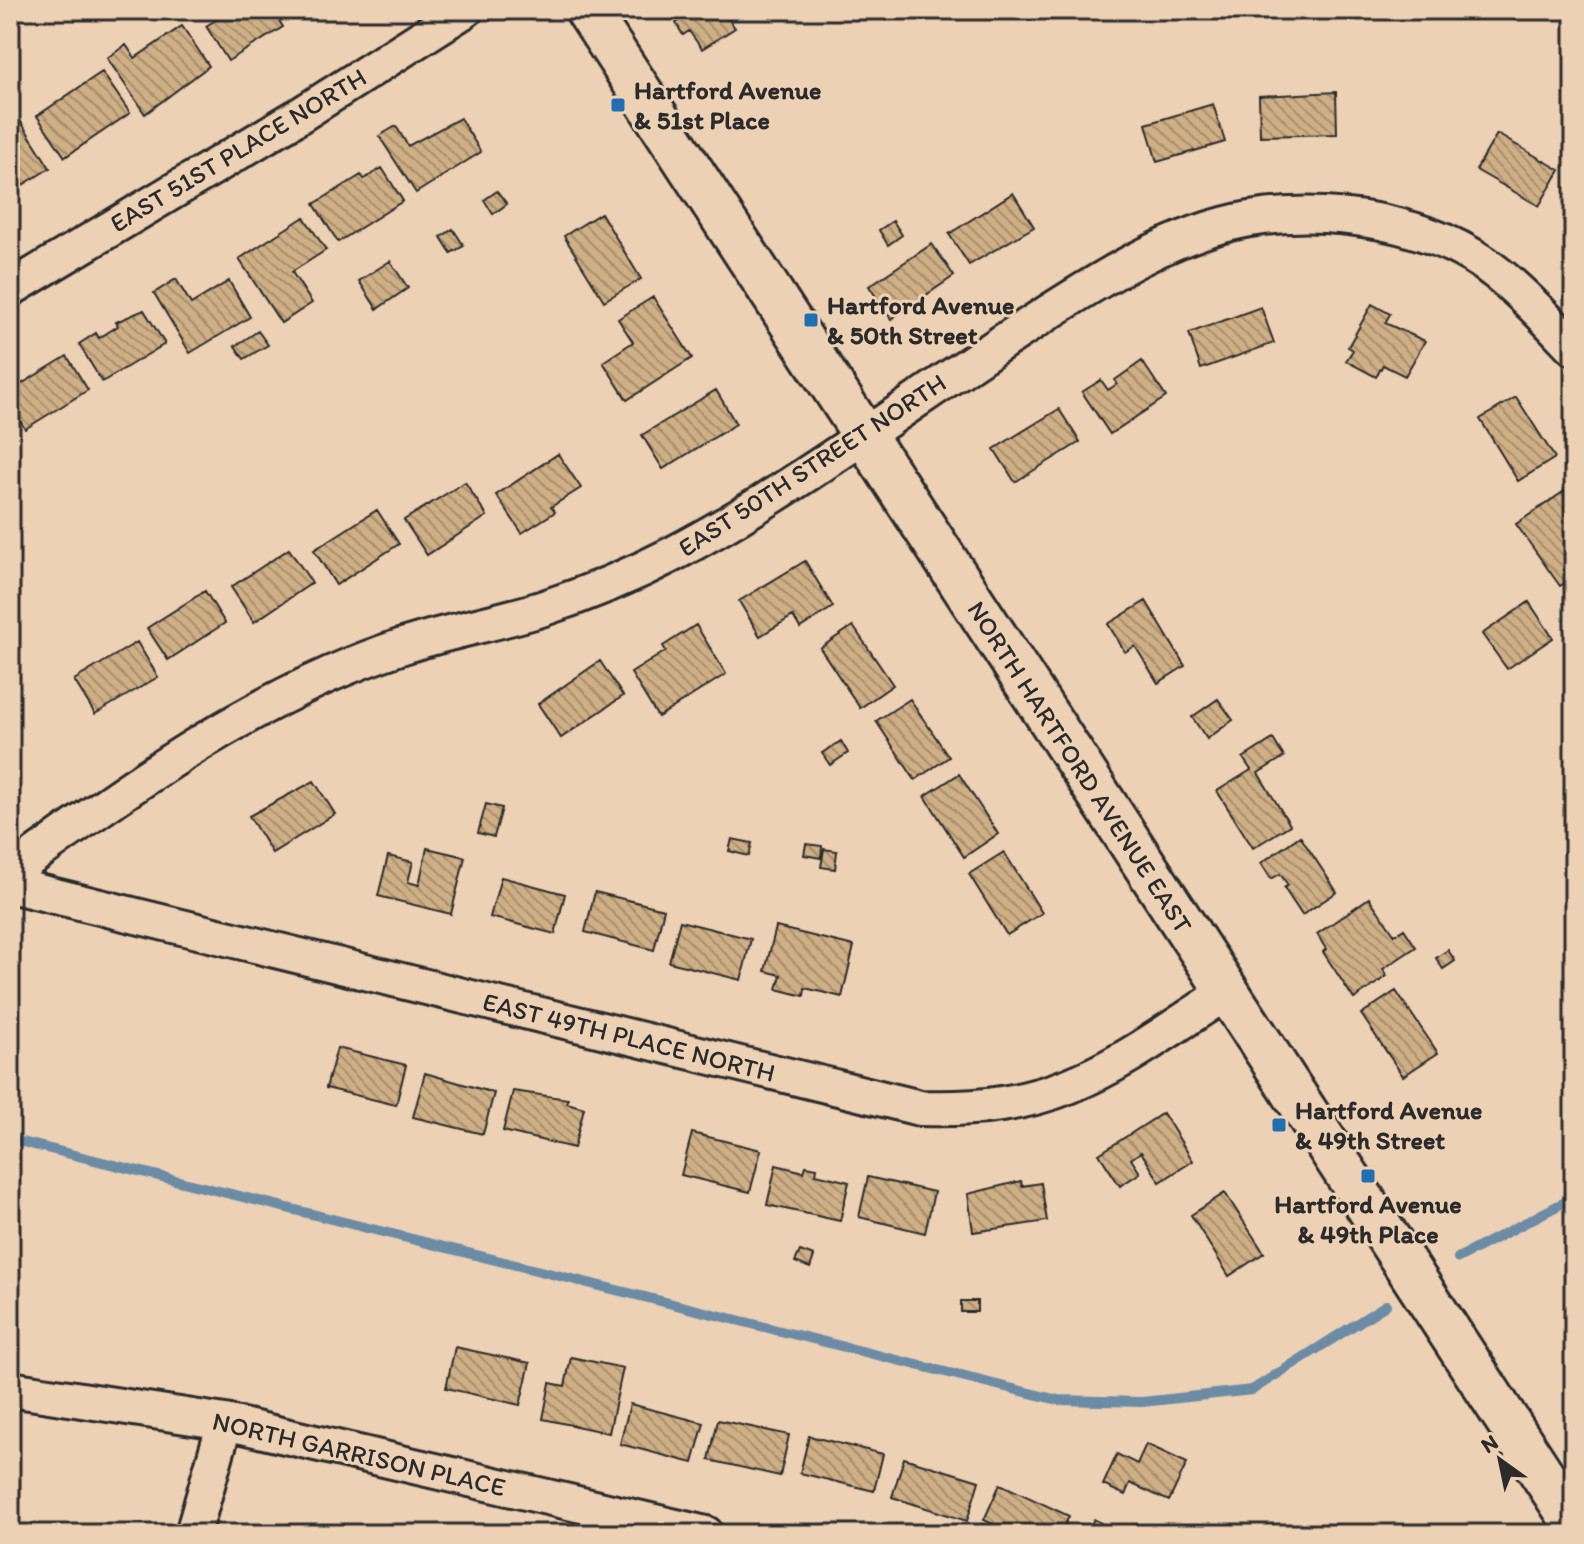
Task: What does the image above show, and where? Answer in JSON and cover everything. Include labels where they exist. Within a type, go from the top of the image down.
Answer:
[{"type":"street","name":"EAST 51ST PLACE NORTH","points":[[10,289],[297,117],[465,10]]},
{"type":"street","name":"NORTH HARTFORD AVENUE EAST","points":[[587,10],[1574,1523]]},
{"type":"street","name":"EAST 50TH STREET NORTH","points":[[10,873],[125,790],[309,684],[402,646],[540,609],[617,581],[724,526],[1057,307],[1128,266],[1184,240],[1247,220],[1316,214],[1400,227],[1444,243],[1494,270],[1574,348]]},
{"type":"street","name":"EAST 49TH PLACE NORTH","points":[[10,885],[920,1108],[973,1110],[1034,1100],[1072,1087],[1113,1066],[1227,992]]},
{"type":"street","name":"NORTH GARRISON PLACE","points":[[10,1389],[225,1422],[706,1534]]},
{"type":"street","points":[[193,1534],[225,1422]]},
{"type":"building","points":[[218,10],[272,10],[283,27],[228,61],[206,26],[222,16]]},
{"type":"building","points":[[676,10],[702,10],[708,19],[722,10],[735,28],[702,49],[689,31],[683,35],[676,23],[682,19]]},
{"type":"building","points":[[182,26],[209,66],[145,114],[107,58],[126,45],[135,58]]},
{"type":"building","points":[[102,72],[130,113],[65,157],[37,116]]},
{"type":"building","points":[[1336,92],[1337,134],[1260,136],[1259,96]]},
{"type":"building","points":[[1213,104],[1225,142],[1157,162],[1146,124]]},
{"type":"building","points":[[14,111],[50,168],[10,193],[10,114]]},
{"type":"building","points":[[460,118],[481,152],[416,193],[379,136],[396,126],[408,146]]},
{"type":"building","points":[[1497,134],[1560,170],[1539,206],[1476,170]]},
{"type":"building","points":[[382,168],[403,201],[338,242],[314,204],[361,175],[364,179]]},
{"type":"building","points":[[497,191],[507,204],[493,214],[484,200]]},
{"type":"building","points":[[1013,193],[1034,227],[969,265],[949,234]]},
{"type":"building","points":[[601,213],[641,279],[604,301],[564,236]]},
{"type":"building","points":[[304,217],[326,250],[292,272],[312,303],[281,323],[239,259]]},
{"type":"building","points":[[893,221],[902,235],[888,245],[879,230]]},
{"type":"building","points":[[453,229],[464,246],[451,253],[441,237]]},
{"type":"building","points":[[932,244],[954,276],[891,319],[869,286]]},
{"type":"building","points":[[390,261],[408,288],[377,309],[359,281]]},
{"type":"building","points":[[176,279],[191,304],[229,281],[250,317],[190,353],[154,293]]},
{"type":"building","points":[[653,297],[692,358],[627,400],[603,362],[633,342],[618,319]]},
{"type":"building","points":[[1372,304],[1390,314],[1385,323],[1425,341],[1405,376],[1383,365],[1376,377],[1346,361],[1353,350],[1348,347]]},
{"type":"building","points":[[1261,307],[1274,343],[1201,369],[1189,333]]},
{"type":"building","points":[[144,310],[165,344],[102,382],[79,344],[96,333],[99,338],[118,326],[116,322]]},
{"type":"building","points":[[258,331],[268,345],[244,359],[235,346]]},
{"type":"building","points":[[67,356],[88,390],[25,429],[10,405],[10,391]]},
{"type":"building","points":[[1142,361],[1166,397],[1110,434],[1082,392],[1101,380],[1108,390],[1117,384],[1115,380]]},
{"type":"building","points":[[716,390],[736,424],[663,469],[642,435]]},
{"type":"building","points":[[1516,397],[1555,458],[1518,481],[1480,419]]},
{"type":"building","points":[[1059,409],[1080,442],[1015,482],[994,449]]},
{"type":"building","points":[[558,454],[581,488],[551,507],[555,512],[522,533],[496,495]]},
{"type":"building","points":[[465,482],[487,516],[427,555],[404,520]]},
{"type":"building","points":[[1569,488],[1574,496],[1574,577],[1560,586],[1516,524]]},
{"type":"building","points":[[377,510],[399,544],[336,585],[314,550]]},
{"type":"building","points":[[289,549],[312,583],[254,622],[231,587]]},
{"type":"building","points":[[805,561],[833,607],[800,628],[793,616],[760,636],[739,601]]},
{"type":"building","points":[[205,591],[225,623],[168,660],[147,628]]},
{"type":"building","points":[[1146,601],[1185,666],[1158,683],[1135,646],[1125,652],[1108,624]]},
{"type":"building","points":[[1529,602],[1553,638],[1507,669],[1482,634]]},
{"type":"building","points":[[696,625],[726,674],[658,717],[631,673],[666,651],[663,646]]},
{"type":"building","points":[[853,626],[893,685],[860,708],[820,648]]},
{"type":"building","points":[[137,642],[158,677],[95,714],[74,680]]},
{"type":"building","points":[[600,661],[623,696],[561,738],[538,704]]},
{"type":"building","points":[[910,699],[949,757],[915,780],[876,721]]},
{"type":"building","points":[[1218,699],[1233,720],[1207,739],[1192,717]]},
{"type":"building","points":[[1273,739],[1284,757],[1258,773],[1290,825],[1253,848],[1217,791],[1251,770],[1243,758]]},
{"type":"building","points":[[841,741],[848,753],[830,765],[822,753]]},
{"type":"building","points":[[959,774],[998,834],[964,857],[925,796]]},
{"type":"building","points":[[314,781],[335,814],[272,853],[249,816]]},
{"type":"building","points":[[486,804],[502,808],[494,837],[478,833]]},
{"type":"building","points":[[1300,836],[1337,892],[1302,915],[1284,888],[1288,885],[1280,874],[1271,879],[1261,863]]},
{"type":"building","points":[[732,839],[752,843],[749,856],[729,851]]},
{"type":"building","points":[[806,844],[822,846],[821,858],[804,855]]},
{"type":"building","points":[[427,848],[465,857],[451,914],[378,896],[388,856],[413,862],[408,882],[419,885]]},
{"type":"building","points":[[824,849],[837,851],[835,869],[821,867]]},
{"type":"building","points":[[1004,852],[1042,913],[1007,935],[969,874]]},
{"type":"building","points":[[501,877],[565,894],[555,934],[490,917]]},
{"type":"building","points":[[595,892],[664,909],[654,950],[585,932]]},
{"type":"building","points":[[1369,898],[1395,935],[1404,929],[1416,947],[1383,969],[1387,976],[1354,999],[1323,952],[1326,949],[1317,934]]},
{"type":"building","points":[[680,921],[751,939],[741,980],[669,962]]},
{"type":"building","points":[[776,927],[854,946],[842,997],[805,988],[804,996],[777,989],[781,975],[765,971]]},
{"type":"building","points":[[1448,950],[1455,961],[1443,969],[1436,958]]},
{"type":"building","points":[[1396,991],[1438,1053],[1403,1076],[1361,1014]]},
{"type":"building","points":[[337,1048],[406,1065],[396,1105],[326,1088]]},
{"type":"building","points":[[425,1073],[494,1093],[483,1134],[413,1117]]},
{"type":"building","points":[[513,1091],[568,1099],[567,1103],[584,1108],[574,1148],[503,1131]]},
{"type":"building","points":[[1163,1113],[1193,1161],[1160,1182],[1141,1152],[1131,1159],[1140,1173],[1120,1186],[1099,1154]]},
{"type":"building","points":[[692,1133],[761,1150],[750,1192],[681,1175]]},
{"type":"building","points":[[776,1165],[804,1172],[806,1166],[817,1168],[816,1174],[849,1182],[840,1221],[767,1205]]},
{"type":"building","points":[[868,1177],[934,1192],[925,1233],[859,1217]]},
{"type":"building","points":[[1021,1181],[1022,1186],[1041,1183],[1047,1221],[973,1232],[968,1194]]},
{"type":"building","points":[[1225,1193],[1264,1253],[1229,1276],[1191,1215]]},
{"type":"building","points":[[800,1251],[814,1256],[810,1268],[795,1262]]},
{"type":"building","points":[[961,1301],[977,1301],[977,1312],[961,1312]]},
{"type":"building","points":[[455,1347],[530,1363],[520,1405],[446,1388]]},
{"type":"building","points":[[571,1357],[623,1368],[609,1433],[543,1419],[550,1383],[565,1386]]},
{"type":"building","points":[[630,1404],[704,1423],[693,1463],[620,1444]]},
{"type":"building","points":[[718,1420],[789,1435],[780,1476],[709,1460]]},
{"type":"building","points":[[809,1436],[883,1454],[874,1491],[800,1473]]},
{"type":"building","points":[[1146,1444],[1187,1463],[1169,1501],[1130,1483],[1125,1495],[1103,1485],[1117,1454],[1137,1464]]},
{"type":"building","points":[[904,1458],[979,1481],[967,1521],[892,1497]]},
{"type":"building","points":[[1000,1484],[1069,1516],[1061,1534],[1014,1534],[984,1520]]},
{"type":"building","points":[[1094,1519],[1113,1530],[1111,1534],[1085,1534]]},
{"type":"waterway","points":[[10,1139],[1058,1400],[1142,1402],[1252,1390],[1386,1305]]},
{"type":"waterway","points":[[1458,1258],[1574,1197]]},
{"type":"place","name":"Hartford Avenue & 51st Place","points":[[618,105]]},
{"type":"place","name":"Hartford Avenue & 50th Street","points":[[811,320]]},
{"type":"place","name":"Hartford Avenue & 49th Street","points":[[1279,1125]]},
{"type":"place","name":"Hartford Avenue & 49th Place","points":[[1368,1176]]}]
